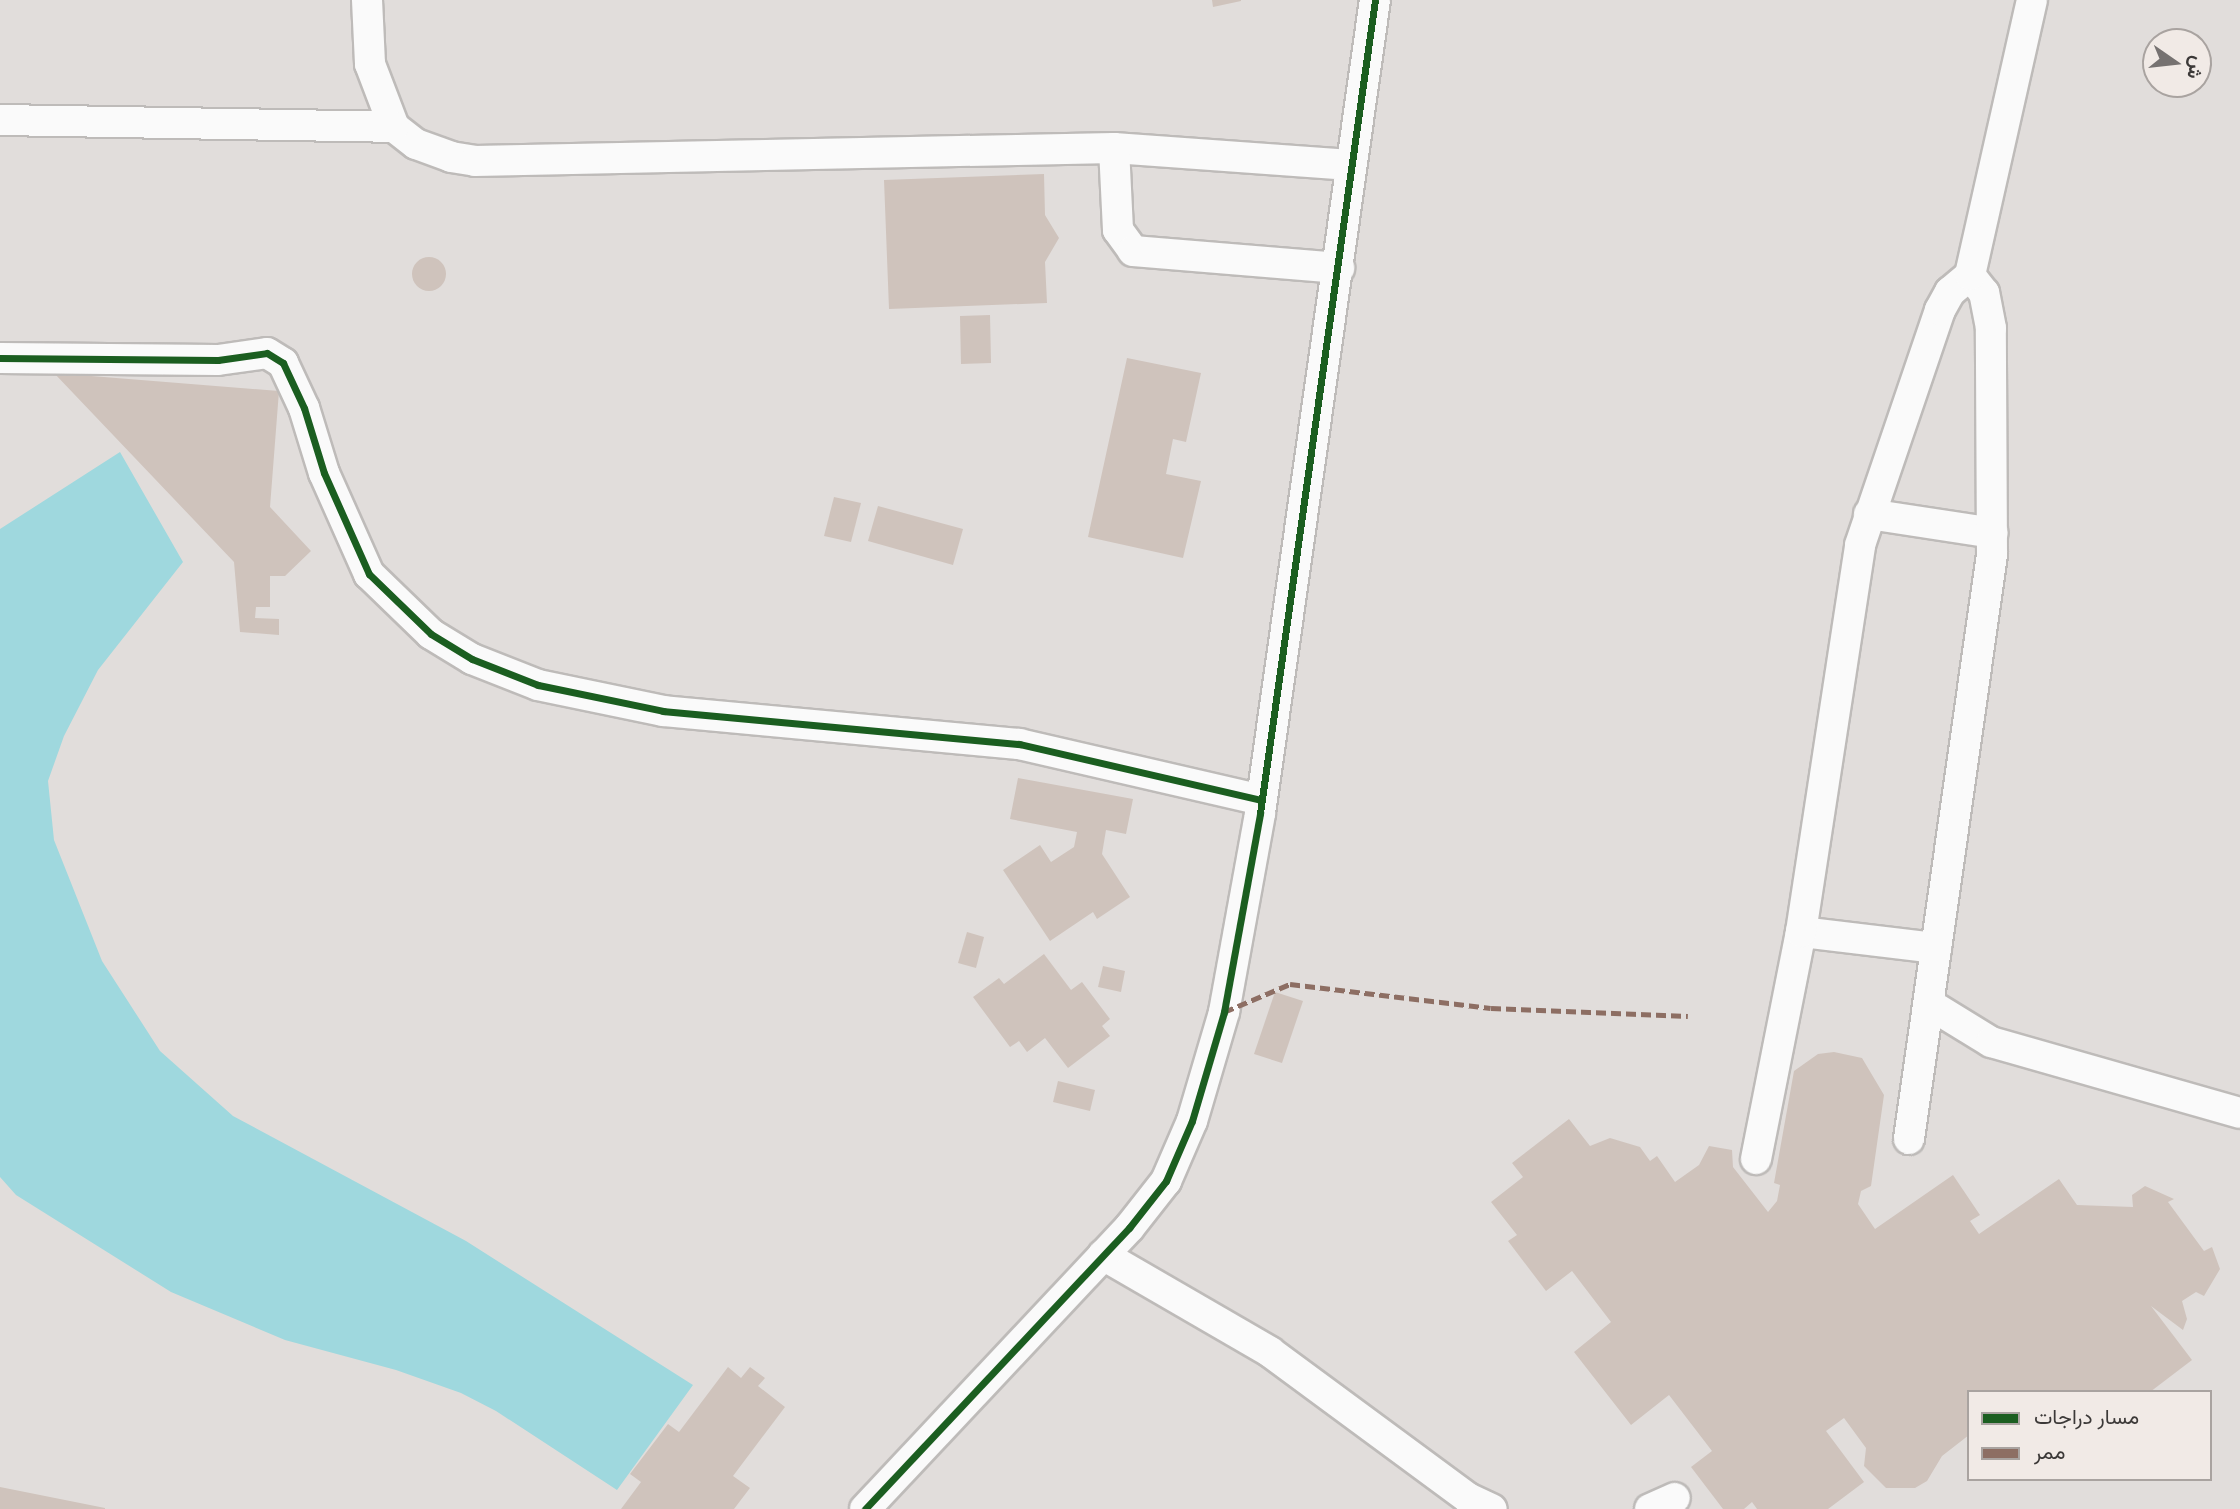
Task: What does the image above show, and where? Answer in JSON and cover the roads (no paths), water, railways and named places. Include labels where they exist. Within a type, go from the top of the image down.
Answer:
[{"type":"street","points":[[367,0],[370,64],[394,127]]},
{"type":"street","points":[[865,1509],[1103,1255],[1166,1181],[1192,1121],[1224,1012],[1262,800],[1375,0]]},
{"type":"street","points":[[1756,1159],[1801,932],[1857,564],[1869,514],[1940,310],[1950,292],[1970,275],[2032,0]]},
{"type":"street","points":[[0,120],[394,127],[440,155],[475,161],[1114,148],[1350,165]]},
{"type":"street","points":[[1114,148],[1118,230],[1133,251],[1339,268]]},
{"type":"street","points":[[1909,1139],[1993,533],[1991,328],[1984,293],[1970,275]]},
{"type":"street","points":[[0,358],[219,360],[267,353],[283,363],[304,408],[324,473],[369,573],[431,634],[472,659],[538,685],[663,712],[1019,744],[1262,800]]},
{"type":"street","points":[[1869,514],[1993,533]]},
{"type":"street","points":[[1801,932],[1936,948]]},
{"type":"street","points":[[1929,1004],[1991,1042],[2240,1113]]},
{"type":"street","points":[[1103,1255],[1270,1352],[1468,1498],[1492,1509]]},
{"type":"water","points":[[120,452],[183,562],[98,670],[64,736],[48,781],[54,840],[102,961],[160,1051],[233,1116],[466,1241],[693,1385],[617,1490],[496,1411],[461,1393],[396,1370],[285,1340],[171,1292],[16,1195],[0,1177],[0,529]]}]
